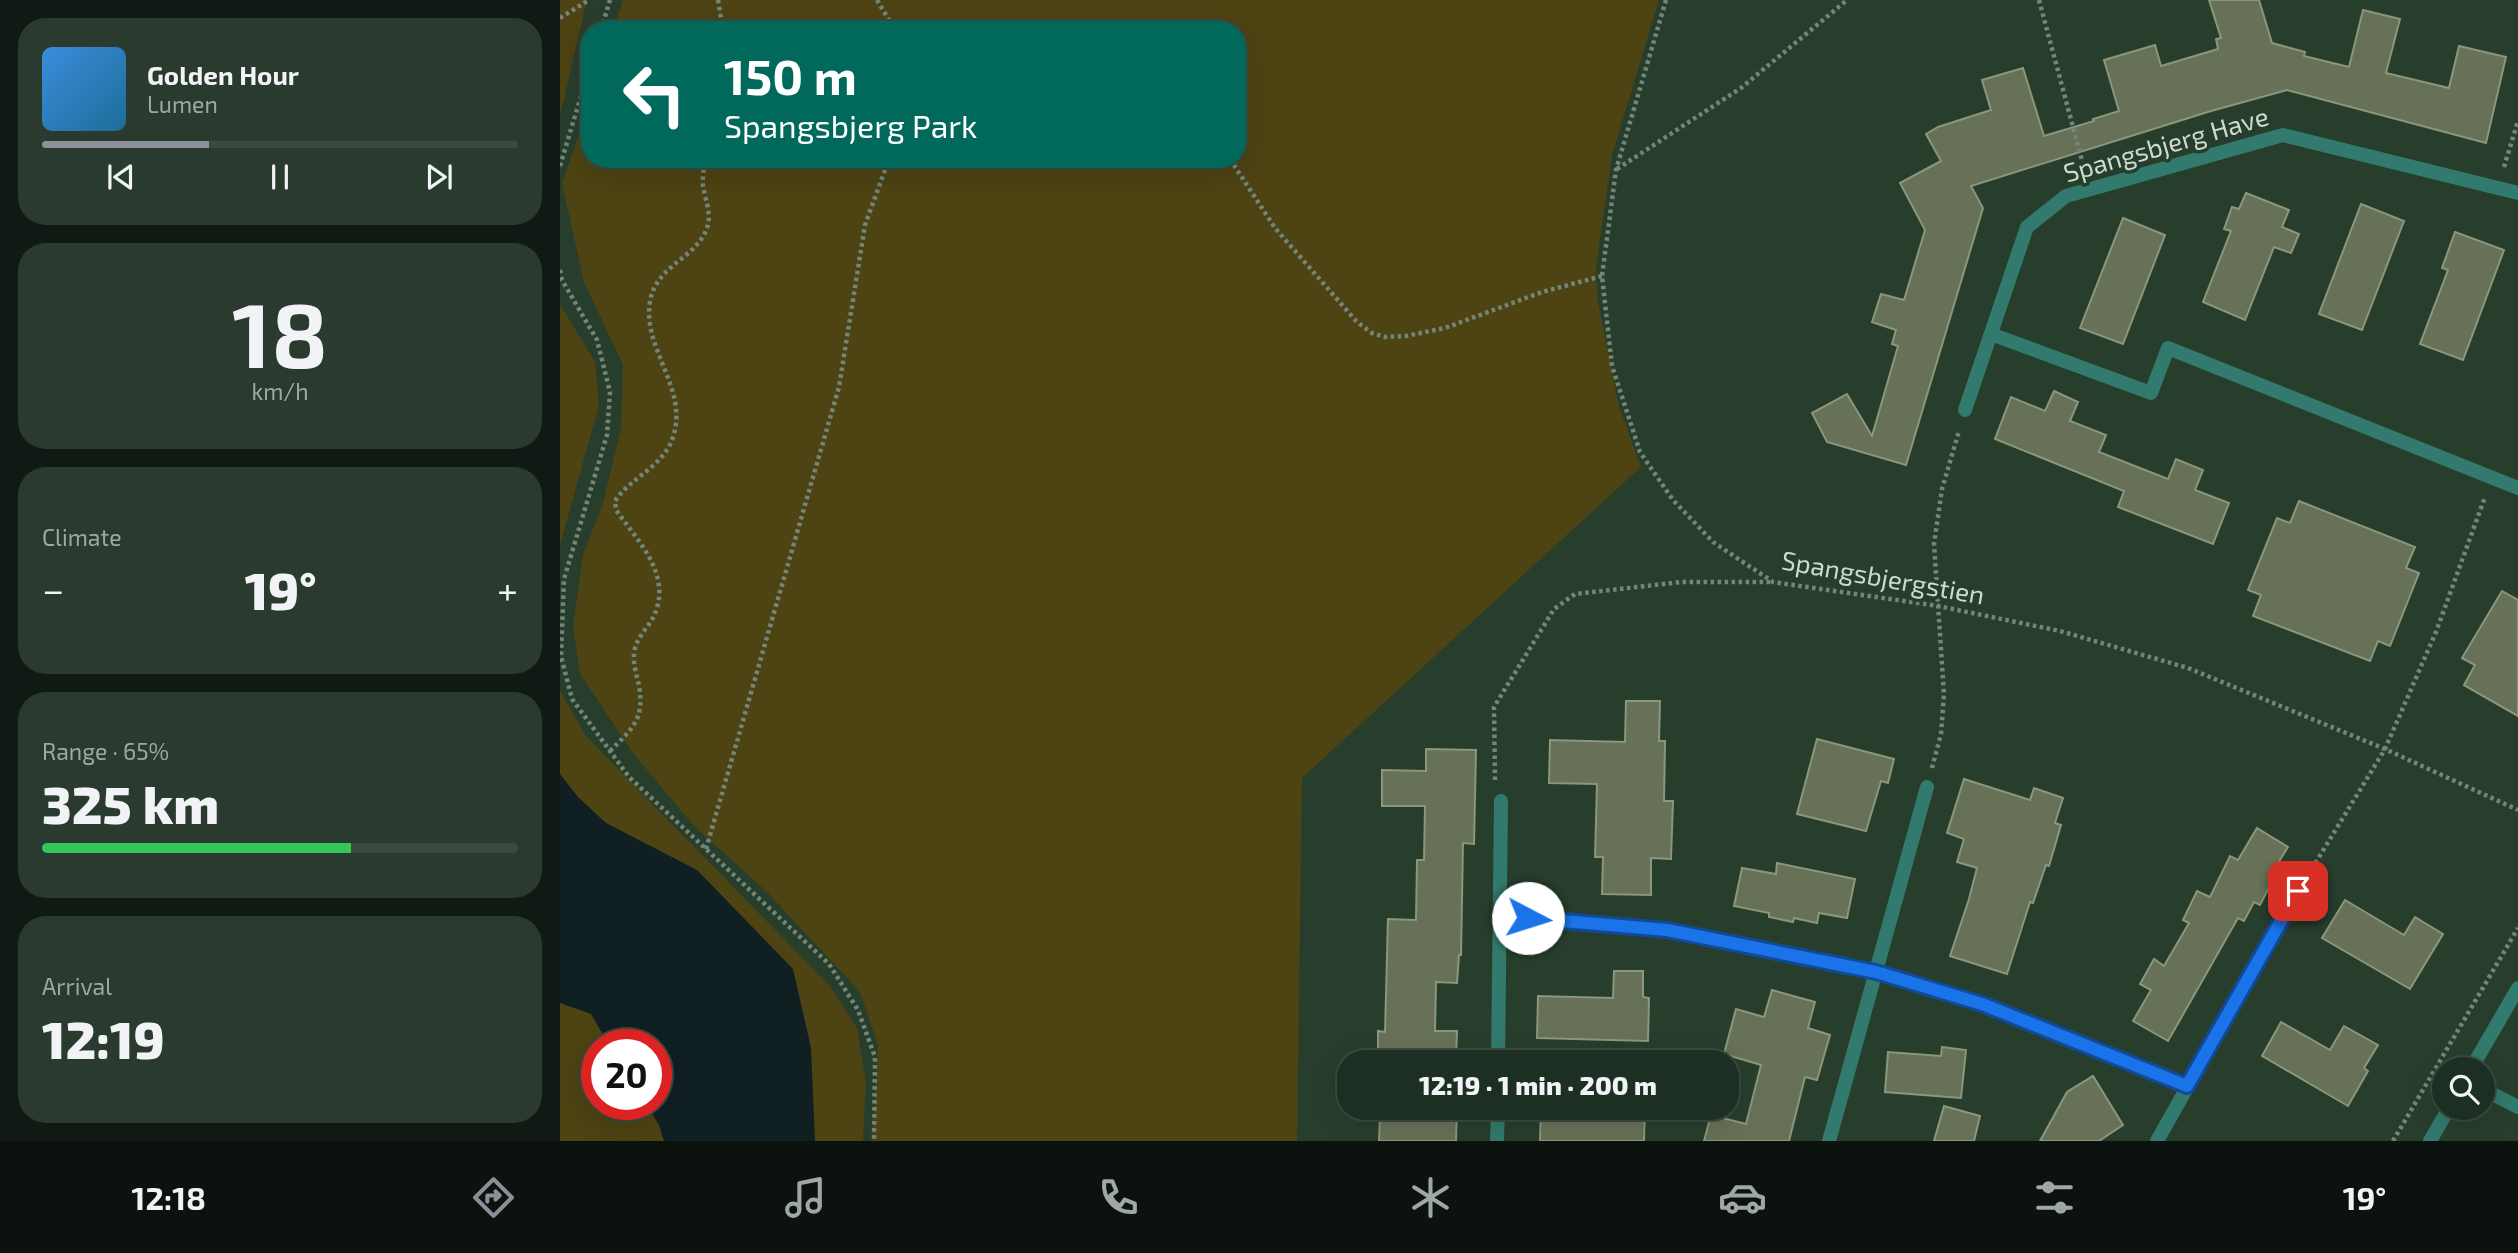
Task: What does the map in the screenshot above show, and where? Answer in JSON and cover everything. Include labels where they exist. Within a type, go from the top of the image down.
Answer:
[{"type":"street","name":"Spangsbjerg Have","points":[[1965,410],[2027,227],[2066,197],[2283,135],[2518,193]]},
{"type":"street","points":[[1991,334],[2151,393],[2168,348],[2518,488]]},
{"type":"street","points":[[1829,1141],[1927,787]]},
{"type":"street","points":[[1498,1050],[1501,801]]},
{"type":"street","points":[[2157,1141],[2298,891]]},
{"type":"street","points":[[1501,915],[1667,930],[1876,972],[1982,1004],[2187,1086]]},
{"type":"street","points":[[2478,1057],[2518,988]]},
{"type":"street","points":[[2495,1095],[2518,1107]]},
{"type":"street","points":[[1497,1141],[1498,1120]]},
{"type":"street","points":[[2430,1141],[2442,1120]]},
{"type":"path","points":[[560,18],[589,0]]},
{"type":"path","points":[[604,21],[610,0]]},
{"type":"path","points":[[718,0],[722,21]]},
{"type":"path","points":[[877,0],[890,21]]},
{"type":"path","name":"Spangsbjergstien","points":[[1665,0],[1616,170],[1602,276],[1612,366],[1640,452],[1673,500],[1713,542],[1773,582],[1938,606],[2060,631],[2188,668],[2385,748],[2518,810]]},
{"type":"path","points":[[1616,170],[1741,88],[1847,0]]},
{"type":"path","points":[[2039,0],[2090,189]]},
{"type":"path","points":[[560,166],[581,96]]},
{"type":"path","points":[[2497,188],[2518,121]]},
{"type":"path","points":[[610,751],[639,718],[642,701],[634,666],[634,651],[656,612],[659,582],[653,563],[616,510],[615,501],[662,457],[672,440],[677,407],[669,378],[651,337],[650,300],[663,272],[694,246],[707,229],[704,168]]},
{"type":"path","points":[[706,849],[839,387],[865,225],[886,168]]},
{"type":"path","points":[[1235,168],[1284,239],[1357,322],[1373,333],[1385,337],[1445,328],[1542,292],[1602,276]]},
{"type":"path","points":[[560,270],[562,280],[597,340],[610,393],[607,435],[564,579],[561,656],[572,699],[629,777],[829,964],[858,1010],[876,1057],[874,1141]]},
{"type":"path","points":[[1927,787],[1941,734],[1944,694],[1934,544],[1942,489],[1965,410]]},
{"type":"path","points":[[2298,891],[2385,748],[2436,632],[2493,477]]},
{"type":"path","points":[[1501,801],[1496,785],[1494,707],[1554,609],[1575,594],[1681,582],[1773,582]]},
{"type":"path","points":[[2393,1141],[2518,929]]},
{"type":"shaded area","points":[[560,0],[587,0],[581,21],[560,116]]},
{"type":"shaded area","points":[[623,0],[1659,0],[1612,155],[1596,267],[1598,302],[1619,406],[1641,467],[1302,778],[1297,1141],[872,1141],[878,1046],[860,992],[768,893],[693,825],[632,752],[580,674],[573,626],[583,555],[603,503],[621,428],[623,365],[584,282],[562,184],[581,128],[581,168],[1246,168],[1246,21],[616,21]]},
{"type":"shaded area","points":[[560,304],[595,362],[599,406],[560,545]]},
{"type":"shaded area","points":[[560,691],[586,736],[830,986],[857,1028],[866,1082],[863,1141],[560,1141]]},
{"type":"shaded area","points":[[560,774],[578,797],[606,823],[697,870],[793,969],[811,1048],[815,1141],[664,1141],[656,1120],[672,1120],[672,1029],[600,1029],[591,1014],[560,1003]]},
{"type":"building","points":[[2209,0],[2259,0],[2272,43],[2305,52],[2304,56],[2349,67],[2363,10],[2400,19],[2386,73],[2449,88],[2459,46],[2506,57],[2486,143],[2287,90],[1971,186],[1983,208],[1906,465],[1827,442],[1812,413],[1847,394],[1872,436],[1898,346],[1892,344],[1896,330],[1872,322],[1881,294],[1904,300],[1925,230],[1900,183],[1941,161],[1926,134],[1938,127],[1991,110],[1982,80],[2023,68],[2044,136],[2119,111],[2104,60],[2155,45],[2161,66],[2218,49],[2216,39],[2221,38]]},
{"type":"building","points":[[2246,193],[2289,210],[2282,227],[2299,234],[2291,253],[2274,247],[2245,320],[2203,302],[2231,231],[2224,229],[2232,207],[2239,209]]},
{"type":"building","points":[[2361,204],[2404,221],[2362,330],[2319,314]]},
{"type":"building","points":[[2123,218],[2165,235],[2123,344],[2080,328]]},
{"type":"building","points":[[2455,232],[2504,250],[2463,360],[2420,344],[2448,270],[2442,268]]},
{"type":"building","points":[[2054,391],[2078,402],[2070,421],[2106,435],[2099,452],[2168,479],[2176,459],[2203,470],[2195,490],[2229,503],[2213,544],[2118,507],[2124,491],[1995,439],[2011,397],[2045,411]]},
{"type":"building","points":[[2299,501],[2415,547],[2406,568],[2419,573],[2390,646],[2378,641],[2370,661],[2253,616],[2261,595],[2248,590],[2277,518],[2290,523]]},
{"type":"building","points":[[2502,591],[2518,600],[2518,716],[2464,685],[2475,665],[2462,658]]},
{"type":"building","points":[[1626,701],[1660,701],[1659,741],[1665,741],[1664,801],[1673,801],[1671,859],[1651,858],[1651,895],[1602,894],[1603,857],[1595,857],[1597,784],[1549,783],[1550,740],[1625,742]]},
{"type":"building","points":[[1817,739],[1894,759],[1888,783],[1881,781],[1866,831],[1797,814]]},
{"type":"building","points":[[1426,749],[1476,750],[1474,844],[1463,843],[1461,955],[1457,983],[1436,982],[1435,1031],[1457,1031],[1456,1050],[1378,1050],[1378,1031],[1385,1032],[1388,919],[1416,920],[1417,860],[1424,860],[1425,806],[1382,806],[1382,770],[1426,771]]},
{"type":"building","points":[[1964,779],[2030,800],[2034,788],[2063,798],[2055,823],[2061,825],[2049,866],[2046,865],[2033,903],[2030,902],[2007,974],[1950,956],[1977,868],[1957,862],[1964,839],[1947,833]]},
{"type":"building","points":[[2257,828],[2288,847],[2270,876],[2274,878],[2260,905],[2254,902],[2244,921],[2238,918],[2168,1041],[2133,1021],[2151,990],[2140,984],[2154,959],[2164,966],[2189,923],[2183,920],[2197,891],[2210,897],[2230,856],[2238,860]]},
{"type":"building","points":[[1777,863],[1855,879],[1847,918],[1819,913],[1817,923],[1794,918],[1793,922],[1769,917],[1769,913],[1734,906],[1742,868],[1776,874]]},
{"type":"building","points":[[2345,900],[2404,935],[2415,917],[2443,934],[2410,989],[2322,938]]},
{"type":"building","points":[[1614,971],[1643,971],[1643,997],[1649,998],[1648,1041],[1537,1038],[1538,996],[1613,998]]},
{"type":"building","points":[[1772,990],[1815,1002],[1808,1028],[1830,1035],[1817,1080],[1805,1077],[1789,1141],[1704,1141],[1710,1120],[1730,1120],[1746,1124],[1761,1065],[1739,1058],[1739,1050],[1725,1050],[1736,1009],[1764,1017]]},
{"type":"building","points":[[2281,1022],[2330,1050],[2344,1026],[2378,1045],[2364,1068],[2368,1071],[2348,1106],[2262,1056]]},
{"type":"building","points":[[1942,1047],[1966,1050],[1961,1098],[1885,1092],[1888,1052],[1941,1056]]},
{"type":"building","points":[[2093,1076],[2123,1125],[2099,1141],[2040,1141],[2067,1092]]},
{"type":"building","points":[[1944,1106],[1980,1116],[1974,1141],[1934,1141]]},
{"type":"building","points":[[1380,1120],[1457,1120],[1456,1141],[1379,1141]]},
{"type":"building","points":[[1541,1120],[1645,1120],[1644,1141],[1540,1141]]},
{"type":"route","points":[[1528,918],[1667,930],[1876,972],[1982,1004],[2187,1086],[2298,891]]}]
